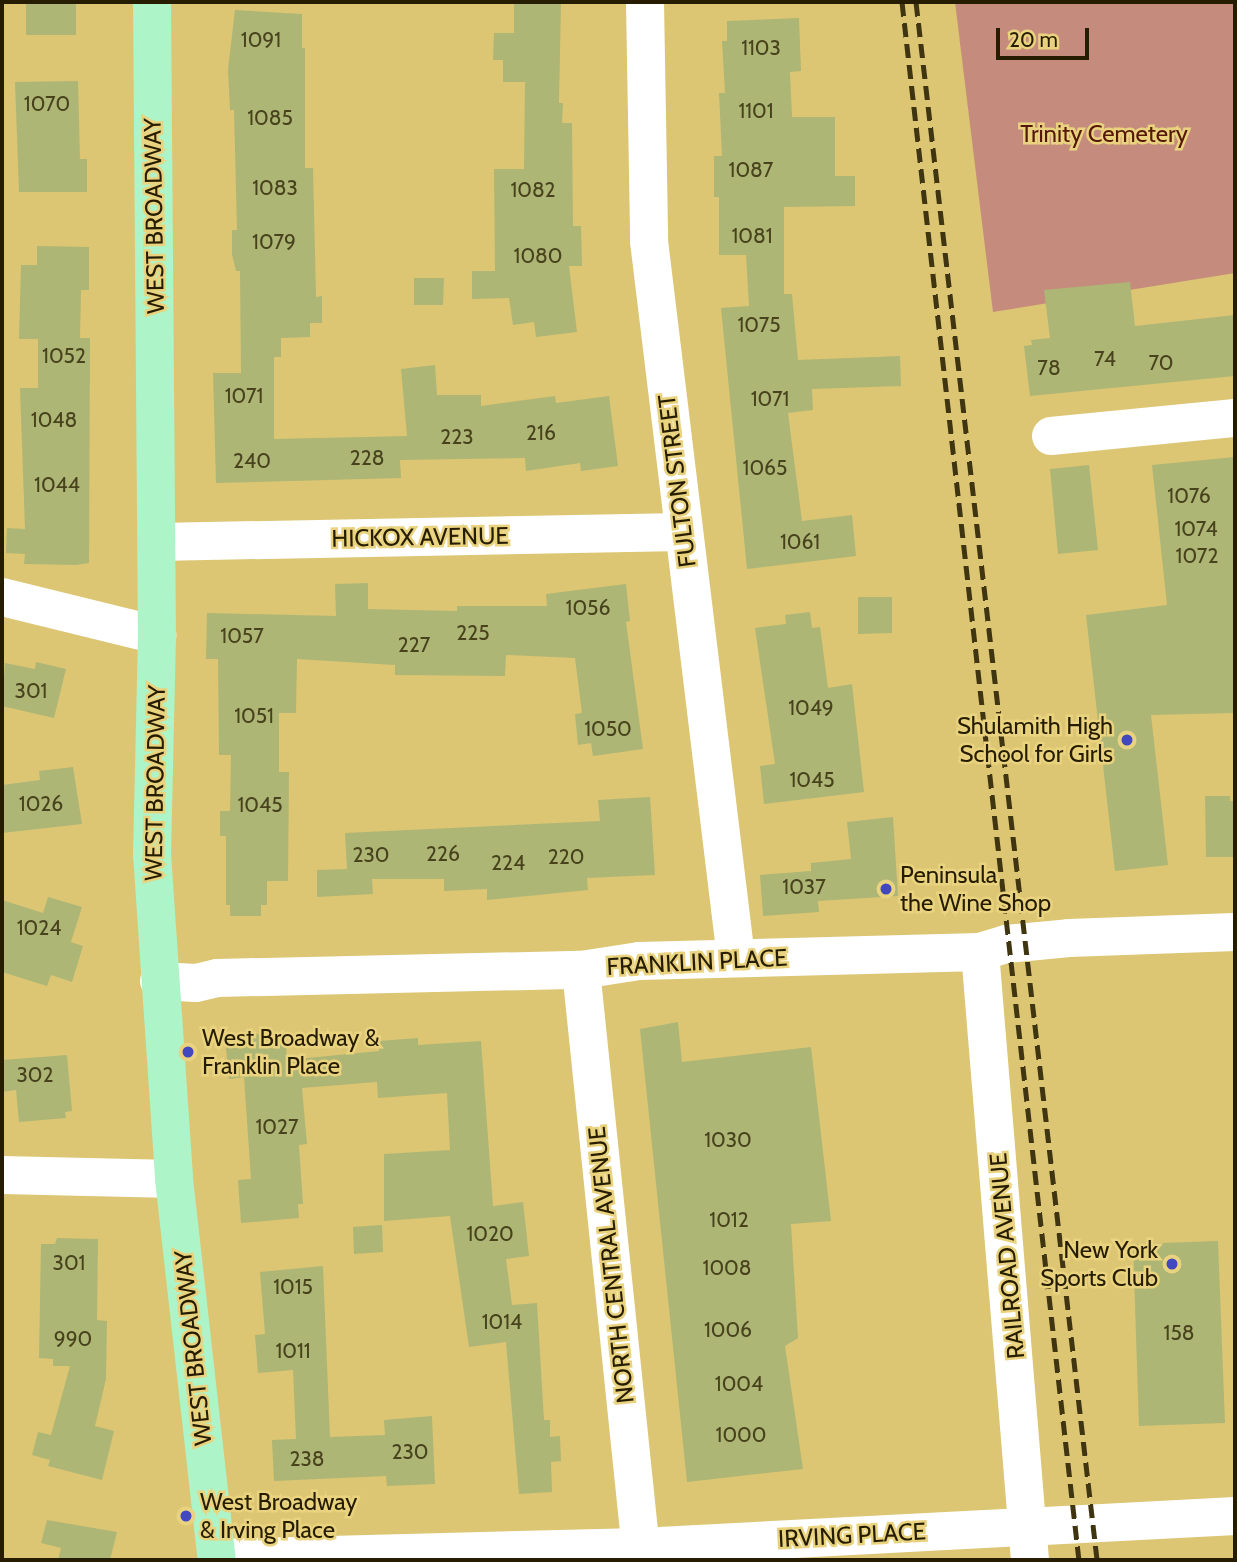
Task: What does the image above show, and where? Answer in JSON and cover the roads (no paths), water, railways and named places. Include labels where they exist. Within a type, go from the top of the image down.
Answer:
[{"type":"main road","name":"WEST BROADWAY","points":[[152,2],[157,542],[152,854],[174,1180],[217,1559]]},
{"type":"street","name":"FULTON STREET","points":[[645,2],[649,240],[736,958]]},
{"type":"street","points":[[1051,436],[1235,418]]},
{"type":"street","name":"HICKOX AVENUE","points":[[157,542],[683,532]]},
{"type":"street","points":[[2,597],[157,635]]},
{"type":"street","name":"FRANKLIN PLACE","points":[[159,981],[581,970],[639,961],[980,952],[1006,944],[1069,938],[1235,932]]},
{"type":"street","name":"RAILROAD AVENUE","points":[[980,952],[1028,1543]]},
{"type":"street","name":"NORTH CENTRAL AVENUE","points":[[581,970],[641,1553]]},
{"type":"street","points":[[2,1175],[174,1180]]},
{"type":"street","name":"IRVING PLACE","points":[[217,1559],[641,1553],[1028,1543],[1235,1517]]},
{"type":"railway","points":[[902,2],[1079,1560]]},
{"type":"railway","points":[[916,2],[1097,1560]]},
{"type":"place","name":"Shulamith High School for Girls","points":[[1127,740]]},
{"type":"place","name":"Peninsula the Wine Shop","points":[[886,889]]},
{"type":"place","name":"West Broadway & Franklin Place","points":[[188,1052]]},
{"type":"place","name":"New York Sports Club","points":[[1172,1264]]},
{"type":"place","name":"West Broadway & Irving Place","points":[[186,1516]]},
{"type":"park label","name":"Trinity Cemetery","points":[[1104,134]]}]
